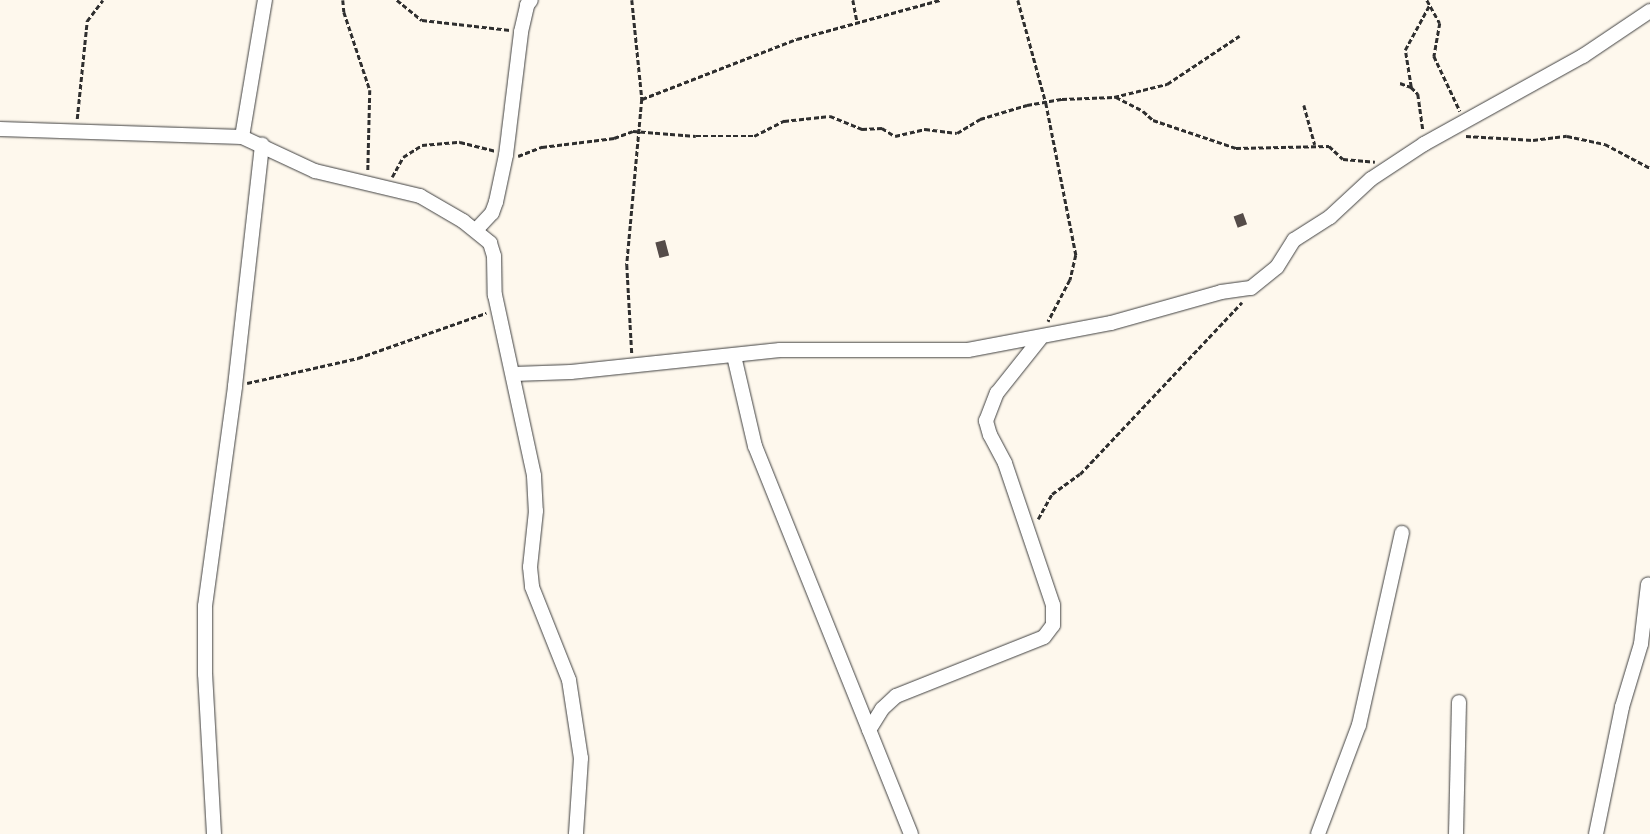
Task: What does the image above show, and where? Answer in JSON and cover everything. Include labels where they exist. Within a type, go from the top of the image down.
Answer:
[{"type":"street","points":[[242,137],[265,0]]},
{"type":"street","points":[[476,230],[493,211],[506,158],[521,32],[527,5],[531,0]]},
{"type":"street","points":[[514,374],[734,356],[780,350],[968,350],[1040,339],[1258,285],[1277,267],[1294,240],[1330,217],[1371,179],[1424,144],[1463,125],[1584,56],[1650,11]]},
{"type":"street","points":[[0,129],[75,133],[242,137],[315,171],[367,185],[386,187],[420,196],[476,230],[493,248],[498,309],[514,374],[535,487],[530,567],[532,587],[569,680],[580,758],[576,834]]},
{"type":"street","points":[[214,834],[205,674],[206,606],[213,535],[235,386],[262,145]]},
{"type":"street","points":[[869,730],[882,709],[896,696],[1048,633],[1054,617],[1053,605],[1005,464],[990,435],[986,421],[997,392],[1040,339]]},
{"type":"street","points":[[734,356],[756,446],[911,834]]},
{"type":"street","points":[[1318,834],[1359,724],[1402,533]]},
{"type":"street","points":[[1596,834],[1622,707],[1642,644],[1648,584]]},
{"type":"street","points":[[1456,834],[1459,702]]},
{"type":"path","points":[[75,133],[87,21],[103,0]]},
{"type":"path","points":[[343,0],[344,12],[370,90],[367,185]]},
{"type":"path","points":[[397,0],[422,20],[521,32]]},
{"type":"path","points":[[632,0],[642,99],[637,131],[627,265],[633,365]]},
{"type":"path","points":[[853,0],[856,21]]},
{"type":"path","points":[[642,99],[797,39],[884,13],[910,10],[940,0]]},
{"type":"path","points":[[1018,0],[1046,103],[1076,255],[1070,280],[1040,339]]},
{"type":"path","points":[[1427,0],[1441,28],[1434,56],[1456,99],[1463,125]]},
{"type":"path","points":[[1424,144],[1420,100],[1411,87],[1404,50],[1430,4]]},
{"type":"path","points":[[386,187],[403,157],[422,145],[460,142],[506,158],[542,147],[637,131],[696,136],[754,136],[784,121],[830,116],[862,129],[882,128],[895,136],[925,129],[957,133],[980,119],[1062,99],[1114,97],[1174,80],[1239,36]]},
{"type":"path","points":[[1400,83],[1411,87]]},
{"type":"path","points":[[1114,97],[1143,111],[1153,120],[1236,148],[1329,146],[1343,159],[1396,163]]},
{"type":"path","points":[[1304,105],[1316,145]]},
{"type":"path","points":[[1448,132],[1469,137],[1533,140],[1567,136],[1605,144],[1650,168]]},
{"type":"path","points":[[1029,536],[1052,494],[1080,474],[1258,285]]},
{"type":"path","points":[[235,386],[358,358],[498,309]]},
{"type":"building","points":[[1243,213],[1247,224],[1238,228],[1234,216]]},
{"type":"building","points":[[665,240],[669,255],[659,258],[655,243]]}]
